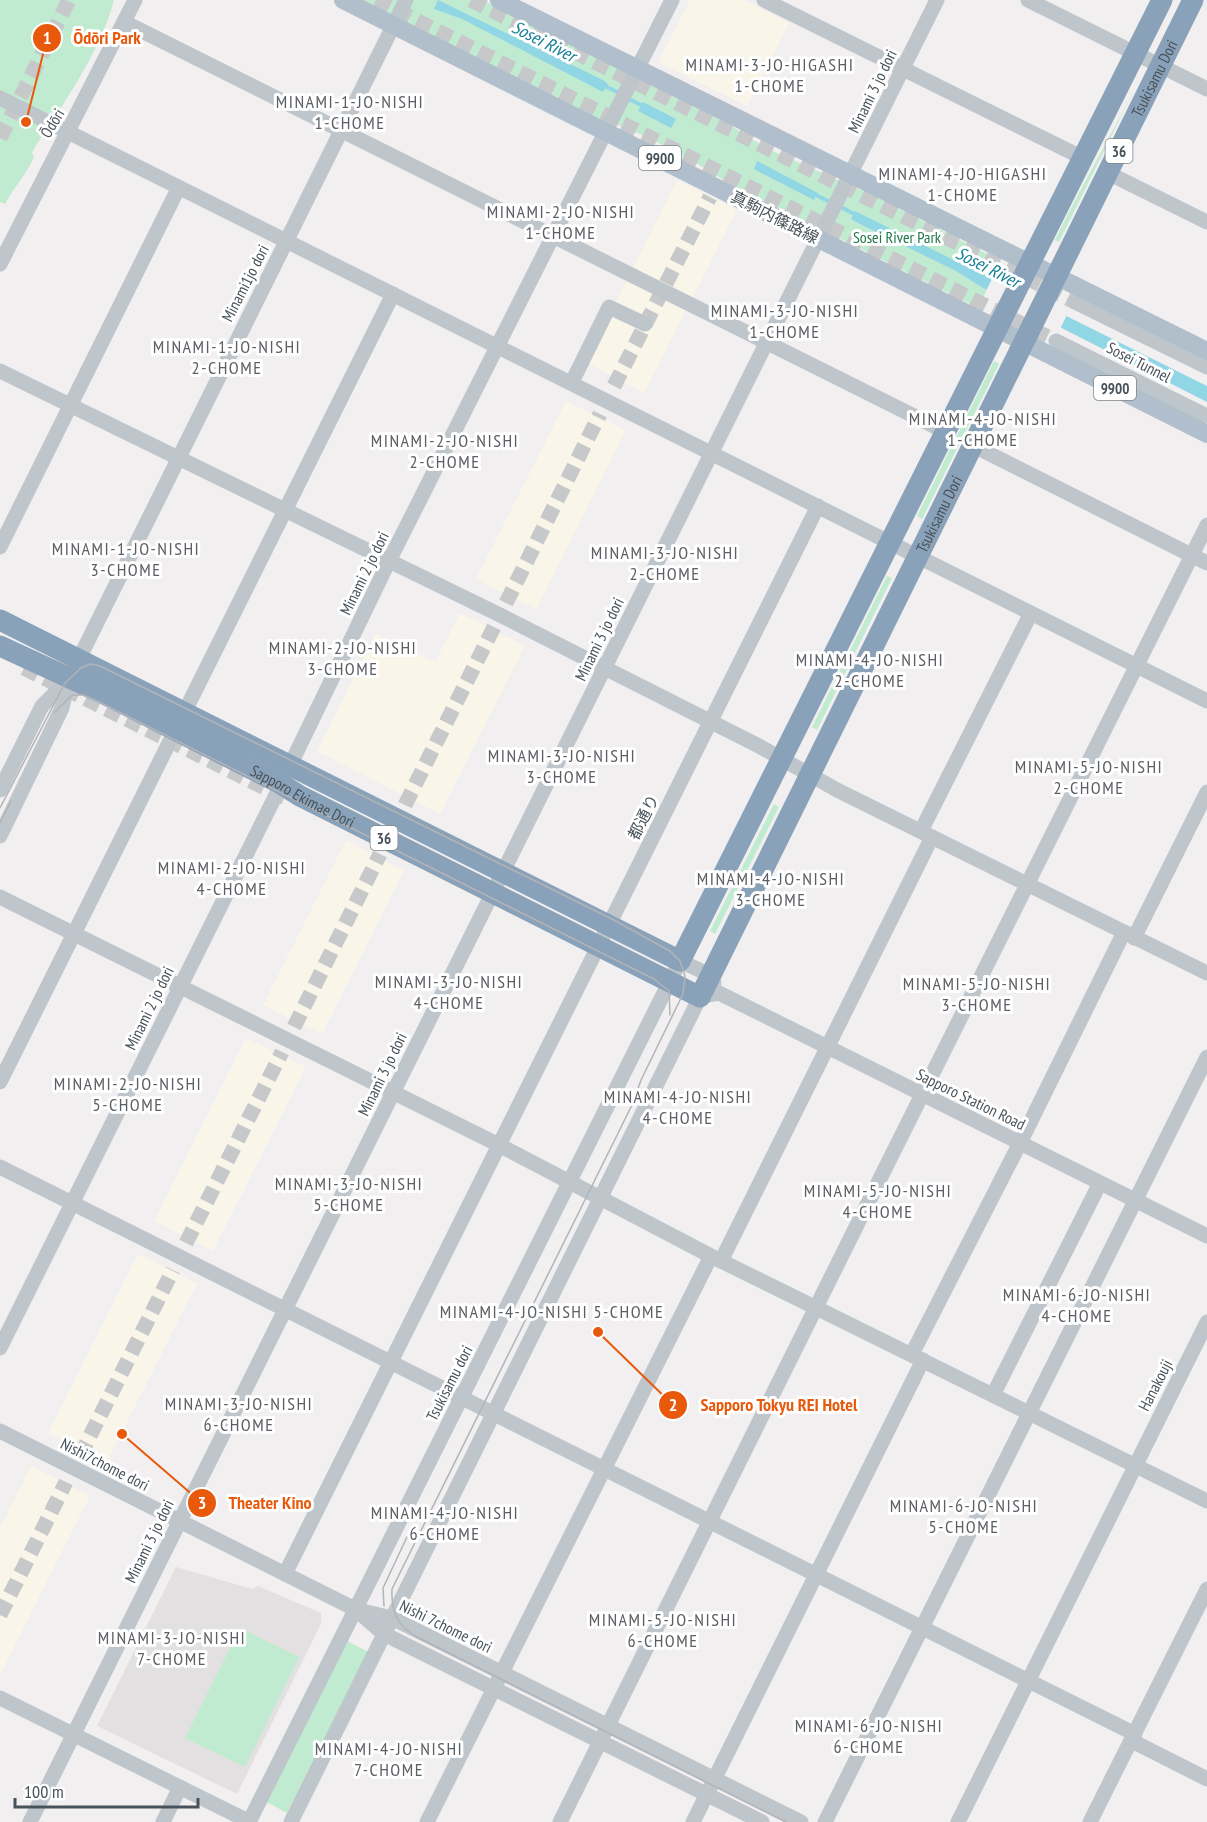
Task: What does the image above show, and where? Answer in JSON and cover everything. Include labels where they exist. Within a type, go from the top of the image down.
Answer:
[{"type":"highway","name":"Tsukisamu Dori","points":[[680,961],[1162,0]]},
{"type":"highway","name":"Tsukisamu Dori","points":[[710,988],[809,774],[1193,0]]},
{"type":"highway","name":"Sapporo Ekimae Dori","points":[[0,620],[73,669],[180,722],[290,765],[680,961]]},
{"type":"highway","name":"Sapporo Ekimae Dori","points":[[0,646],[73,669]]},
{"type":"highway","name":"Sapporo Ekimae Dori","points":[[180,722],[300,796],[669,982],[710,988]]},
{"type":"main road","name":"真駒内篠路線","points":[[343,0],[1207,434]]},
{"type":"main road","points":[[499,0],[1207,351]]},
{"type":"street","name":"Ōdōri","points":[[0,264],[135,0]]},
{"type":"street","name":"Minami1jo dori","points":[[0,836],[62,708],[73,669],[406,0]]},
{"type":"street","points":[[637,69],[672,0]]},
{"type":"street","points":[[764,0],[1083,158]]},
{"type":"street","name":"Minami 3 jo dori","points":[[30,1822],[937,0]]},
{"type":"street","points":[[1028,0],[1207,89]]},
{"type":"street","points":[[124,22],[946,432]]},
{"type":"street","name":"Minami 2 jo dori","points":[[0,1348],[281,784],[389,561],[500,346],[637,69]]},
{"type":"street","points":[[0,98],[178,189],[500,346],[1207,701]]},
{"type":"street","points":[[1108,172],[1207,222]]},
{"type":"street","points":[[0,547],[178,189]]},
{"type":"street","points":[[0,1082],[393,294]]},
{"type":"street","name":"Sosei Tunnel","points":[[1075,302],[1207,368]]},
{"type":"street","points":[[572,382],[609,307],[645,324]]},
{"type":"street","name":"Sosei Tunnel","points":[[1056,341],[1207,416]]},
{"type":"street","points":[[0,371],[605,668],[927,834],[1207,974]]},
{"type":"street","points":[[972,445],[1207,563]]},
{"type":"street","name":"都通り","points":[[285,1574],[818,506]]},
{"type":"street","points":[[560,1822],[817,1308],[921,1094],[1207,525]]},
{"type":"street","points":[[427,1822],[603,1468],[827,1047],[1031,613]]},
{"type":"street","name":"Minami1jo dori","points":[[0,790],[42,706],[73,669]]},
{"type":"street","points":[[693,1822],[816,1574],[1020,1143],[1207,792]]},
{"type":"street","points":[[0,897],[499,1145],[716,1259],[1207,1501]]},
{"type":"street","name":"Tsukisamu dori","points":[[249,1822],[680,961]]},
{"type":"street","name":"Sapporo Station Road","points":[[680,961],[710,988],[1207,1236]]},
{"type":"street","points":[[291,1822],[599,1198],[710,988]]},
{"type":"street","points":[[825,1822],[1207,1057]]},
{"type":"street","points":[[0,1167],[1028,1680],[1207,1779]]},
{"type":"street","points":[[993,1395],[1100,1183]]},
{"type":"street","name":"Hanakouji","points":[[958,1822],[1207,1322]]},
{"type":"street","name":"Nishi7chome dori","points":[[0,1431],[356,1610]]},
{"type":"street","points":[[1090,1822],[1207,1589]]},
{"type":"street","name":"Nishi 7chome dori","points":[[356,1610],[392,1618],[801,1822]]},
{"type":"street","name":"Nishi 7chome dori","points":[[356,1610],[384,1634],[762,1822]]},
{"type":"street","points":[[0,1698],[249,1822]]},
{"type":"street","points":[[163,1822],[180,1787]]},
{"type":"shaded area","points":[[690,0],[744,0],[789,23],[747,106],[658,62]]},
{"type":"shaded area","points":[[677,180],[737,210],[644,393],[586,362]]},
{"type":"shaded area","points":[[566,401],[626,430],[536,609],[476,579]]},
{"type":"shaded area","points":[[460,613],[525,646],[440,814],[317,751],[376,633],[435,662]]},
{"type":"shaded area","points":[[346,840],[404,871],[322,1034],[263,1005]]},
{"type":"shaded area","points":[[246,1038],[306,1067],[213,1251],[154,1221]]},
{"type":"shaded area","points":[[138,1254],[197,1284],[107,1462],[48,1433]]},
{"type":"shaded area","points":[[31,1466],[90,1496],[0,1675],[0,1528]]},
{"type":"shaded area","points":[[176,1567],[252,1589],[258,1586],[321,1613],[321,1624],[237,1794],[97,1726]]},
{"type":"green space","points":[[0,0],[114,0],[106,25],[86,66],[36,146],[32,153],[34,157],[31,163],[5,204],[0,202]]},
{"type":"green space","name":"Sosei River Park","points":[[361,0],[482,0],[730,125],[766,148],[872,195],[1001,261],[978,308],[725,181],[662,144],[595,117]]},
{"type":"green space","points":[[1134,90],[1059,242],[1055,240],[1074,202]]},
{"type":"green space","points":[[994,361],[999,364],[922,519],[917,516]]},
{"type":"green space","points":[[887,576],[892,578],[817,730],[812,727]]},
{"type":"green space","points":[[774,804],[779,807],[715,934],[710,931]]},
{"type":"green space","points":[[240,1628],[299,1657],[245,1767],[185,1738]]},
{"type":"green space","points":[[347,1641],[368,1652],[287,1813],[267,1802]]},
{"type":"water","points":[[438,0],[608,84],[603,92],[462,19],[434,9]]},
{"type":"water","points":[[643,102],[676,119],[671,128],[638,111]]},
{"type":"water","points":[[757,161],[818,193],[814,200],[754,169]]},
{"type":"water","points":[[855,211],[1207,386],[1207,402],[983,288],[956,271],[860,224],[851,219]]},
{"type":"pier","points":[[993,277],[1068,313],[1060,329],[986,291]]},
{"type":"waterway","name":"Sosei River","points":[[603,85],[621,94]]},
{"type":"waterway","name":"Sosei River","points":[[627,98],[645,107]]},
{"type":"waterway","name":"Sosei River","points":[[812,193],[832,203]]},
{"type":"waterway","name":"Sosei River","points":[[839,206],[856,215]]},
{"type":"tunnel","points":[[0,138],[69,0]]},
{"type":"tunnel","points":[[376,0],[1056,341]]},
{"type":"tunnel","points":[[471,0],[1075,302]]},
{"type":"tunnel","points":[[614,386],[710,197]]},
{"type":"tunnel","points":[[506,603],[600,414]]},
{"type":"tunnel","points":[[405,805],[494,627]]},
{"type":"tunnel","points":[[24,668],[287,799]]},
{"type":"tunnel","points":[[294,1027],[380,854]]},
{"type":"tunnel","points":[[186,1243],[282,1052]]},
{"type":"tunnel","points":[[80,1456],[173,1270]]},
{"type":"tunnel","points":[[0,1615],[66,1482]]},
{"type":"tram line","points":[[0,808],[65,683],[81,668],[90,664],[100,666],[612,919],[670,951],[680,961],[685,976],[683,994],[641,1080],[633,1103],[392,1589],[393,1605],[400,1623],[417,1637],[786,1822]]},
{"type":"tram line","points":[[55,712],[72,695],[83,695],[97,701],[654,979],[669,991],[670,1015]]},
{"type":"tram line","points":[[0,823],[11,801]]},
{"type":"tram line","points":[[384,1606],[383,1588],[407,1537]]},
{"type":"place","name":"Ōdōri Park","points":[[26,122]]},
{"type":"place","name":"Sapporo Tokyu REI Hotel","points":[[598,1332]]},
{"type":"place","name":"Theater Kino","points":[[122,1434]]},
{"type":"district","name":"MINAMI-3-JO-HIGASHI 1-CHOME","points":[[770,74]]},
{"type":"district","name":"MINAMI-1-JO-NISHI 1-CHOME","points":[[350,111]]},
{"type":"district","name":"MINAMI-4-JO-HIGASHI 1-CHOME","points":[[963,183]]},
{"type":"district","name":"MINAMI-2-JO-NISHI 1-CHOME","points":[[561,221]]},
{"type":"district","name":"MINAMI-3-JO-NISHI 1-CHOME","points":[[785,320]]},
{"type":"district","name":"MINAMI-1-JO-NISHI 2-CHOME","points":[[227,356]]},
{"type":"district","name":"MINAMI-4-JO-NISHI 1-CHOME","points":[[983,428]]},
{"type":"district","name":"MINAMI-2-JO-NISHI 2-CHOME","points":[[445,450]]},
{"type":"district","name":"MINAMI-1-JO-NISHI 3-CHOME","points":[[126,558]]},
{"type":"district","name":"MINAMI-3-JO-NISHI 2-CHOME","points":[[665,562]]},
{"type":"district","name":"MINAMI-2-JO-NISHI 3-CHOME","points":[[343,657]]},
{"type":"district","name":"MINAMI-4-JO-NISHI 2-CHOME","points":[[870,669]]},
{"type":"district","name":"MINAMI-3-JO-NISHI 3-CHOME","points":[[562,765]]},
{"type":"district","name":"MINAMI-5-JO-NISHI 2-CHOME","points":[[1089,776]]},
{"type":"district","name":"MINAMI-2-JO-NISHI 4-CHOME","points":[[232,877]]},
{"type":"district","name":"MINAMI-4-JO-NISHI 3-CHOME","points":[[771,888]]},
{"type":"district","name":"MINAMI-3-JO-NISHI 4-CHOME","points":[[449,991]]},
{"type":"district","name":"MINAMI-5-JO-NISHI 3-CHOME","points":[[977,993]]},
{"type":"district","name":"MINAMI-2-JO-NISHI 5-CHOME","points":[[128,1093]]},
{"type":"district","name":"MINAMI-4-JO-NISHI 4-CHOME","points":[[678,1106]]},
{"type":"district","name":"MINAMI-3-JO-NISHI 5-CHOME","points":[[349,1193]]},
{"type":"district","name":"MINAMI-5-JO-NISHI 4-CHOME","points":[[878,1200]]},
{"type":"district","name":"MINAMI-6-JO-NISHI 4-CHOME","points":[[1077,1304]]},
{"type":"district","name":"MINAMI-4-JO-NISHI 5-CHOME","points":[[552,1311]]},
{"type":"district","name":"MINAMI-3-JO-NISHI 6-CHOME","points":[[239,1413]]},
{"type":"district","name":"MINAMI-6-JO-NISHI 5-CHOME","points":[[964,1516]]},
{"type":"district","name":"MINAMI-4-JO-NISHI 6-CHOME","points":[[445,1522]]},
{"type":"district","name":"MINAMI-5-JO-NISHI 6-CHOME","points":[[663,1629]]},
{"type":"district","name":"MINAMI-3-JO-NISHI 7-CHOME","points":[[172,1647]]},
{"type":"district","name":"MINAMI-6-JO-NISHI 6-CHOME","points":[[869,1735]]},
{"type":"district","name":"MINAMI-4-JO-NISHI 7-CHOME","points":[[389,1758]]}]
